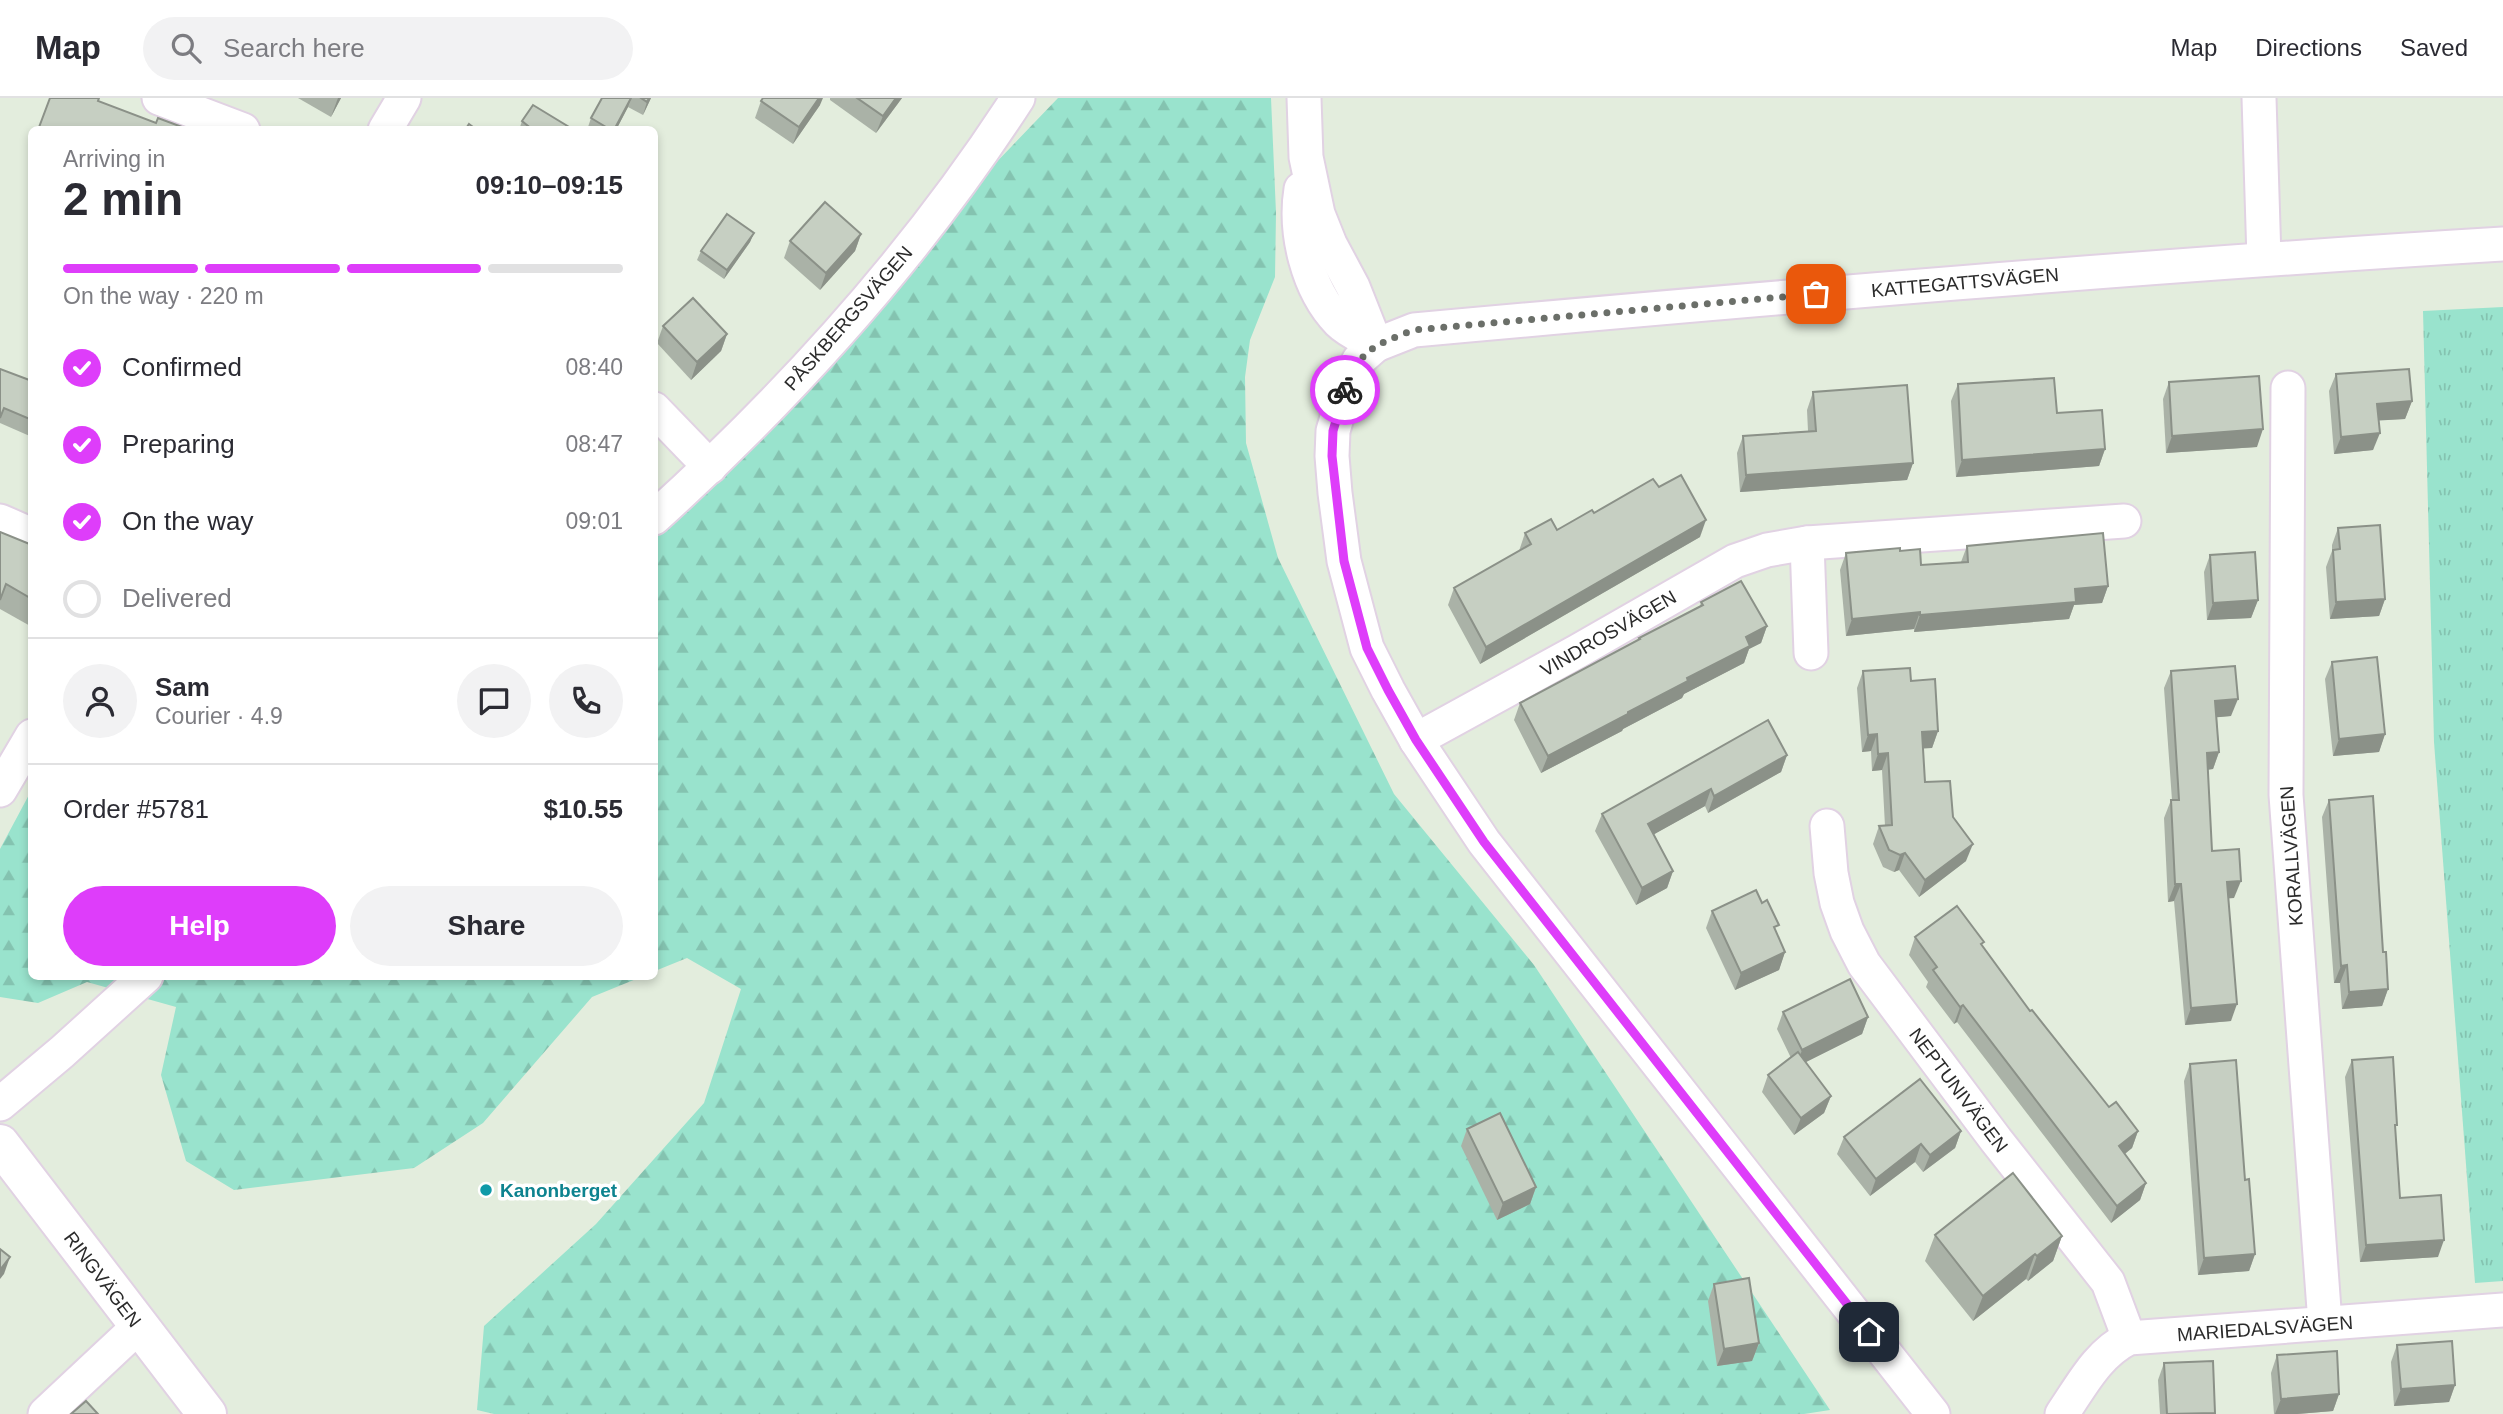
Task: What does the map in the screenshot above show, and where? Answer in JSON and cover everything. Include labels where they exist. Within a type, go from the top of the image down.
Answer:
[{"type":"street","points":[[159,98],[232,126]]},
{"type":"street","points":[[387,126],[404,98]]},
{"type":"street","points":[[1304,98],[1306,157],[1318,214],[1329,244],[1353,287],[1376,345],[1359,360],[1340,404],[1333,431],[1332,456],[1344,561],[1367,648],[1416,740],[1484,842],[1933,1414]]},
{"type":"street","points":[[2259,98],[2264,259]]},
{"type":"street","name":"PÅSKBERGSVÄGEN","points":[[658,514],[710,467],[800,373],[903,256],[1003,104]]},
{"type":"street","name":"KATTEGATTSVÄGEN","points":[[1376,345],[1414,330],[1748,300],[2264,259],[2503,244]]},
{"type":"street","name":"KORALLVÄGEN","points":[[2288,388],[2286,795],[2325,1323]]},
{"type":"street","points":[[658,413],[710,467]]},
{"type":"street","name":"VINDROSVÄGEN","points":[[1416,740],[1578,652],[1735,561],[1767,550],[1807,543],[2124,521]]},
{"type":"street","points":[[0,522],[28,533]]},
{"type":"street","points":[[1807,543],[1811,653]]},
{"type":"street","points":[[0,790],[28,743]]},
{"type":"street","name":"NEPTUNIVÄGEN","points":[[1827,826],[1837,904],[1864,964],[1996,1140],[2108,1282],[2129,1338]]},
{"type":"street","points":[[0,1104],[142,980]]},
{"type":"street","name":"RINGVÄGEN","points":[[0,1144],[207,1414]]},
{"type":"street","name":"MARIEDALSVÄGEN","points":[[2129,1338],[2503,1310]]},
{"type":"street","points":[[45,1414],[139,1326]]},
{"type":"street","points":[[2062,1414],[2096,1363],[2112,1347],[2129,1338]]},
{"type":"green space","points":[[1058,98],[1271,98],[1276,213],[1275,277],[1250,340],[1245,377],[1246,443],[1278,558],[1394,794],[1534,965],[1830,1410],[1804,1414],[494,1414],[477,1410],[484,1326],[596,1224],[704,1103],[741,989],[687,958],[658,970],[658,515]]},
{"type":"green space","points":[[2503,307],[2503,1281],[2475,1283],[2434,742],[2423,311]]},
{"type":"green space","points":[[28,797],[28,980],[634,980],[592,997],[483,1123],[414,1168],[234,1190],[186,1161],[161,1075],[176,1007],[87,982],[38,1003],[0,997],[0,849]]},
{"type":"building","points":[[50,98],[99,98],[98,101],[156,123],[158,118],[179,126],[40,126]]},
{"type":"building","points":[[602,98],[631,98],[616,126],[604,126],[591,118]]},
{"type":"building","points":[[763,98],[819,98],[799,127],[761,101]]},
{"type":"building","points":[[857,98],[896,98],[883,116]]},
{"type":"building","points":[[533,105],[567,126],[528,126],[522,121]]},
{"type":"building","points":[[825,202],[861,234],[826,273],[790,241]]},
{"type":"building","points":[[727,214],[754,233],[727,270],[701,251]]},
{"type":"building","points":[[693,298],[727,334],[697,362],[663,326]]},
{"type":"building","points":[[0,369],[28,380],[28,418],[4,408],[0,418]]},
{"type":"building","points":[[2409,369],[2412,401],[2377,404],[2380,433],[2341,437],[2336,374]]},
{"type":"building","points":[[2259,376],[2263,429],[2172,436],[2169,382]]},
{"type":"building","points":[[2054,378],[2057,413],[2102,410],[2105,449],[1962,460],[1958,384]]},
{"type":"building","points":[[1907,385],[1913,463],[1746,475],[1743,436],[1816,431],[1813,392]]},
{"type":"building","points":[[1681,475],[1706,520],[1486,647],[1454,588],[1531,544],[1525,533],[1551,519],[1557,530],[1592,510],[1594,513],[1653,479],[1659,487]]},
{"type":"building","points":[[2380,525],[2385,599],[2336,602],[2333,550],[2340,549],[2338,528]]},
{"type":"building","points":[[0,532],[28,543],[28,597],[6,584],[0,600]]},
{"type":"building","points":[[2103,533],[2108,586],[2075,589],[2076,602],[1852,619],[1846,553],[1920,549],[1921,565],[1968,562],[1967,546]]},
{"type":"building","points":[[2255,552],[2258,600],[2213,603],[2210,555]]},
{"type":"building","points":[[1741,581],[1767,626],[1746,637],[1750,646],[1548,756],[1520,703],[1703,605],[1701,602]]},
{"type":"building","points":[[2377,657],[2385,734],[2339,739],[2332,662]]},
{"type":"building","points":[[2235,666],[2238,699],[2215,701],[2219,752],[2207,753],[2212,851],[2239,849],[2241,881],[2227,882],[2237,1004],[2191,1008],[2181,884],[2175,884],[2171,800],[2179,800],[2171,671]]},
{"type":"building","points":[[1910,668],[1911,681],[1935,679],[1938,731],[1922,732],[1925,782],[1950,781],[1953,817],[1973,844],[1925,880],[1905,853],[1900,855],[1889,850],[1879,826],[1892,825],[1888,753],[1878,754],[1877,734],[1868,735],[1863,671]]},
{"type":"building","points":[[1768,720],[1787,755],[1714,796],[1711,789],[1648,824],[1673,871],[1642,888],[1602,814]]},
{"type":"building","points":[[2373,796],[2383,952],[2386,952],[2388,989],[2349,992],[2347,965],[2341,966],[2329,800]]},
{"type":"building","points":[[1756,890],[1762,903],[1767,900],[1779,925],[1774,927],[1785,952],[1741,973],[1712,911]]},
{"type":"building","points":[[1957,906],[2030,1011],[2032,1010],[2109,1107],[2116,1102],[2138,1131],[2119,1146],[2146,1183],[2117,1206],[1963,1005],[1960,1007],[1933,970],[1937,967],[1915,937]]},
{"type":"building","points":[[1850,979],[1868,1017],[1802,1050],[1783,1012]]},
{"type":"building","points":[[1798,1052],[1831,1096],[1801,1118],[1768,1075]]},
{"type":"building","points":[[2393,1057],[2400,1198],[2441,1195],[2444,1240],[2366,1245],[2352,1060]]},
{"type":"building","points":[[2236,1060],[2245,1180],[2249,1179],[2255,1254],[2204,1258],[2190,1064]]},
{"type":"building","points":[[1920,1079],[1961,1131],[1930,1155],[1921,1144],[1876,1179],[1844,1137]]},
{"type":"building","points":[[1500,1113],[1536,1187],[1503,1203],[1467,1129]]},
{"type":"building","points":[[2013,1173],[2062,1236],[1983,1296],[1935,1235]]},
{"type":"building","points":[[0,1249],[10,1257],[0,1270]]},
{"type":"building","points":[[1749,1278],[1759,1343],[1724,1349],[1714,1284]]},
{"type":"building","points":[[2452,1341],[2455,1385],[2401,1389],[2397,1345]]},
{"type":"building","points":[[2337,1351],[2339,1394],[2281,1399],[2277,1355]]},
{"type":"building","points":[[2213,1361],[2215,1413],[2167,1414],[2164,1363]]},
{"type":"building","points":[[86,1401],[98,1414],[71,1414]]},
{"type":"way so far","points":[[1345,390],[1359,360],[1376,345],[1414,330],[1816,294]]},
{"type":"place","name":"Kanonberget","points":[[486,1190]]},
{"type":"route","points":[[1345,390],[1333,431],[1332,456],[1344,561],[1367,648],[1388,690],[1416,740],[1484,842],[1869,1332]]}]
